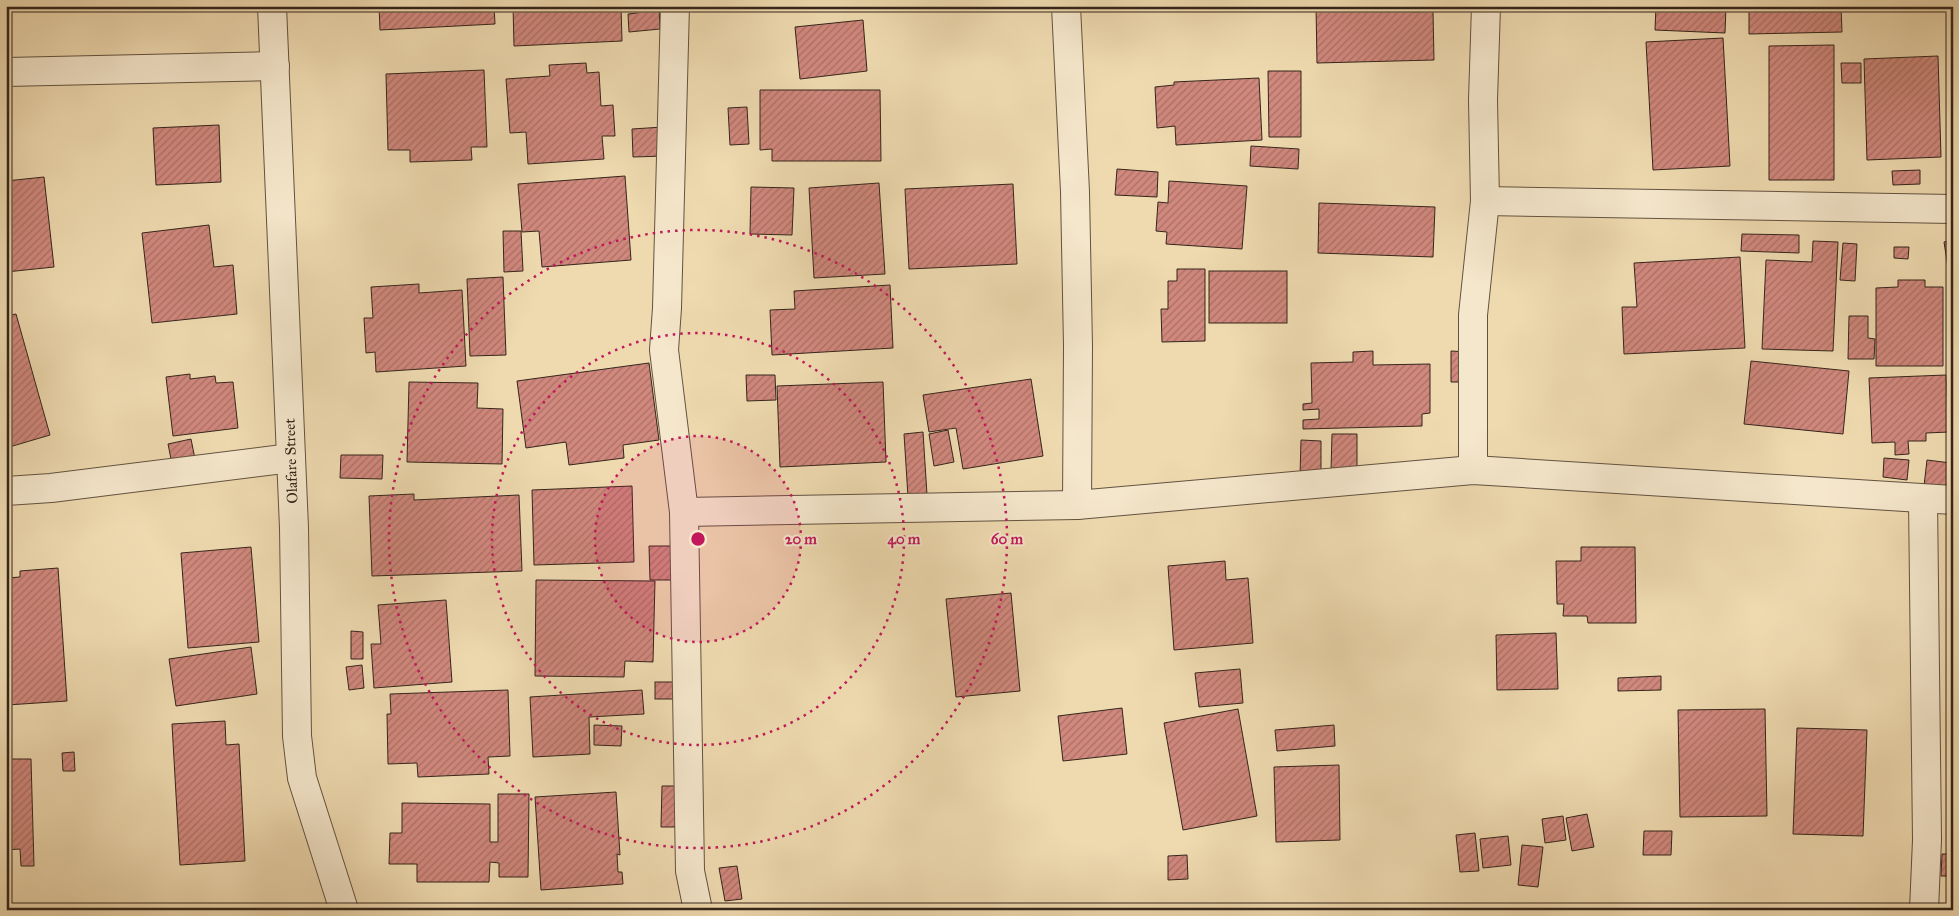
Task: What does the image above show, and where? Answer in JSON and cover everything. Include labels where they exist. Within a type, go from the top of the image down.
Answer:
[{"type":"street","name":"Olafare Street","points":[[272,6],[294,528],[297,736],[302,778],[344,910]]},
{"type":"street","points":[[675,6],[667,308],[664,350],[684,512],[690,871],[698,910]]},
{"type":"street","points":[[1066,6],[1075,192],[1078,346],[1077,505]]},
{"type":"street","points":[[1473,470],[1472,316],[1485,201],[1483,100],[1486,6]]},
{"type":"street","points":[[6,72],[275,66]]},
{"type":"street","points":[[1485,201],[1953,209]]},
{"type":"street","points":[[6,491],[51,488],[291,458]]},
{"type":"street","points":[[684,512],[1077,505],[1473,470],[1953,500]]},
{"type":"street","points":[[1923,499],[1927,840],[1924,910]]},
{"type":"building","points":[[379,6],[494,6],[495,24],[380,30]]},
{"type":"building","points":[[513,6],[621,6],[622,41],[514,46]]},
{"type":"building","points":[[636,6],[659,6],[660,29],[629,32],[628,14],[637,13]]},
{"type":"building","points":[[1316,6],[1413,6],[1413,12],[1433,11],[1434,60],[1317,63]]},
{"type":"building","points":[[1656,6],[1726,6],[1725,33],[1655,30]]},
{"type":"building","points":[[1749,6],[1841,6],[1842,32],[1749,34]]},
{"type":"building","points":[[863,20],[867,71],[800,79],[795,27]]},
{"type":"building","points":[[6,27],[8,27],[10,54],[6,55]]},
{"type":"building","points":[[1723,38],[1730,166],[1653,170],[1646,42]]},
{"type":"building","points":[[1834,45],[1834,180],[1769,180],[1769,46]]},
{"type":"building","points":[[1938,56],[1941,157],[1867,160],[1864,59]]},
{"type":"building","points":[[586,63],[587,73],[599,72],[601,106],[613,105],[615,136],[602,136],[604,159],[528,164],[526,132],[510,133],[506,79],[550,76],[549,65]]},
{"type":"building","points":[[1841,63],[1861,63],[1861,83],[1842,83]]},
{"type":"building","points":[[484,70],[487,147],[471,147],[472,160],[410,162],[410,150],[388,150],[386,74]]},
{"type":"building","points":[[1268,71],[1301,71],[1301,137],[1269,137]]},
{"type":"building","points":[[1259,78],[1262,140],[1176,145],[1175,126],[1157,128],[1155,87],[1174,85],[1174,82]]},
{"type":"building","points":[[760,90],[880,90],[881,161],[772,161],[772,149],[760,150]]},
{"type":"building","points":[[747,107],[749,144],[730,145],[728,108]]},
{"type":"building","points":[[219,125],[221,182],[156,185],[153,128]]},
{"type":"building","points":[[663,127],[664,156],[633,157],[632,129]]},
{"type":"building","points":[[1251,146],[1299,149],[1298,169],[1250,166]]},
{"type":"building","points":[[1117,169],[1158,172],[1157,197],[1115,195]]},
{"type":"building","points":[[1920,170],[1920,184],[1893,185],[1892,171]]},
{"type":"building","points":[[625,176],[631,260],[542,267],[539,231],[522,232],[518,184]]},
{"type":"building","points":[[44,177],[54,267],[6,272],[6,181]]},
{"type":"building","points":[[1169,181],[1247,186],[1242,249],[1166,244],[1167,232],[1156,231],[1158,202],[1168,203]]},
{"type":"building","points":[[879,183],[885,274],[814,278],[809,188]]},
{"type":"building","points":[[1013,184],[1017,264],[909,269],[905,189]]},
{"type":"building","points":[[751,187],[794,188],[792,235],[750,234]]},
{"type":"building","points":[[1319,203],[1435,207],[1433,257],[1318,253]]},
{"type":"building","points":[[209,225],[214,267],[233,265],[237,314],[152,323],[142,233]]},
{"type":"building","points":[[503,231],[521,231],[523,271],[504,272]]},
{"type":"building","points":[[1742,234],[1799,235],[1799,253],[1741,251]]},
{"type":"building","points":[[1953,240],[1953,267],[1948,268],[1944,242]]},
{"type":"building","points":[[1813,241],[1838,242],[1833,351],[1762,349],[1766,260],[1812,262]]},
{"type":"building","points":[[1843,243],[1857,244],[1855,281],[1840,280]]},
{"type":"building","points":[[1894,247],[1909,247],[1908,259],[1894,258]]},
{"type":"building","points":[[1740,257],[1745,348],[1624,354],[1622,307],[1637,307],[1634,263]]},
{"type":"building","points":[[1177,269],[1205,269],[1205,341],[1162,342],[1161,309],[1168,309],[1168,281],[1177,281]]},
{"type":"building","points":[[1209,271],[1287,271],[1287,323],[1209,323]]},
{"type":"building","points":[[503,277],[506,355],[470,356],[467,279]]},
{"type":"building","points":[[1898,280],[1925,280],[1925,287],[1943,287],[1943,366],[1876,366],[1876,288],[1898,287]]},
{"type":"building","points":[[419,284],[419,293],[462,290],[466,366],[376,372],[375,352],[366,353],[364,318],[373,318],[371,287]]},
{"type":"building","points":[[890,285],[893,348],[772,355],[770,310],[795,309],[794,291]]},
{"type":"building","points":[[16,314],[50,435],[6,448],[6,316]]},
{"type":"building","points":[[1849,316],[1868,316],[1868,338],[1875,339],[1874,359],[1848,359]]},
{"type":"building","points":[[1373,351],[1373,365],[1430,364],[1430,413],[1422,414],[1422,426],[1303,429],[1303,420],[1319,419],[1319,409],[1303,410],[1303,404],[1312,403],[1311,363],[1353,362],[1353,352]]},
{"type":"building","points":[[1451,351],[1469,352],[1469,382],[1451,382]]},
{"type":"building","points":[[1751,361],[1849,371],[1843,434],[1744,424]]},
{"type":"building","points":[[649,363],[659,440],[623,445],[624,458],[569,465],[566,442],[526,448],[517,381]]},
{"type":"building","points":[[190,374],[190,379],[215,376],[216,383],[233,382],[238,428],[173,436],[166,377]]},
{"type":"building","points":[[746,375],[775,375],[776,400],[747,401]]},
{"type":"building","points":[[1946,375],[1949,432],[1926,433],[1926,441],[1908,441],[1909,454],[1895,455],[1895,442],[1872,443],[1869,378]]},
{"type":"building","points":[[1031,379],[1043,456],[963,469],[956,428],[929,432],[923,395]]},
{"type":"building","points":[[409,382],[478,383],[477,408],[503,409],[502,464],[407,462]]},
{"type":"building","points":[[883,382],[886,462],[780,467],[777,386]]},
{"type":"building","points":[[948,430],[954,462],[934,466],[929,434]]},
{"type":"building","points":[[923,432],[927,495],[908,497],[904,434]]},
{"type":"building","points":[[1332,434],[1357,434],[1357,472],[1331,471]]},
{"type":"building","points":[[191,439],[195,459],[172,464],[168,444]]},
{"type":"building","points":[[1301,440],[1321,441],[1321,477],[1300,476]]},
{"type":"building","points":[[341,455],[383,455],[382,479],[340,478]]},
{"type":"building","points":[[1884,458],[1909,460],[1907,480],[1883,477]]},
{"type":"building","points":[[1927,460],[1951,463],[1949,488],[1924,486]]},
{"type":"building","points":[[632,486],[634,562],[534,565],[532,490]]},
{"type":"building","points":[[414,494],[414,500],[519,495],[522,571],[372,576],[369,496]]},
{"type":"building","points":[[649,546],[675,546],[676,580],[650,580]]},
{"type":"building","points":[[251,547],[259,642],[188,648],[181,553]]},
{"type":"building","points":[[1581,547],[1635,547],[1636,623],[1588,623],[1587,616],[1563,616],[1564,604],[1557,604],[1556,561],[1581,561]]},
{"type":"building","points":[[1225,561],[1226,580],[1248,578],[1253,643],[1174,650],[1168,566]]},
{"type":"building","points":[[58,568],[67,701],[7,705],[6,578],[20,577],[20,571]]},
{"type":"building","points":[[536,580],[655,581],[653,662],[625,661],[624,677],[535,676]]},
{"type":"building","points":[[1011,593],[1020,691],[956,697],[946,599]]},
{"type":"building","points":[[446,600],[452,682],[374,688],[371,644],[381,644],[378,605]]},
{"type":"building","points":[[351,631],[363,632],[363,659],[351,659]]},
{"type":"building","points":[[1556,633],[1558,689],[1497,690],[1496,635]]},
{"type":"building","points":[[251,647],[257,694],[176,706],[169,659]]},
{"type":"building","points":[[362,665],[364,688],[349,690],[346,667]]},
{"type":"building","points":[[1240,669],[1243,703],[1199,707],[1195,673]]},
{"type":"building","points":[[1661,676],[1661,690],[1618,691],[1618,678]]},
{"type":"building","points":[[655,682],[676,682],[676,699],[655,699]]},
{"type":"building","points":[[508,690],[510,756],[488,757],[489,774],[418,777],[417,763],[388,764],[387,714],[391,714],[390,694]]},
{"type":"building","points":[[642,690],[644,714],[589,717],[590,754],[533,757],[530,697]]},
{"type":"building","points":[[1122,708],[1127,754],[1063,761],[1058,716]]},
{"type":"building","points":[[1238,709],[1257,816],[1183,830],[1164,723]]},
{"type":"building","points":[[1765,709],[1767,816],[1680,817],[1678,710]]},
{"type":"building","points":[[225,721],[226,745],[239,744],[245,861],[180,865],[172,724]]},
{"type":"building","points":[[594,725],[622,726],[621,746],[594,745]]},
{"type":"building","points":[[1334,725],[1335,746],[1277,751],[1275,730]]},
{"type":"building","points":[[1797,728],[1867,730],[1863,836],[1793,834]]},
{"type":"building","points":[[11,745],[11,759],[31,759],[34,866],[21,866],[20,849],[6,850],[6,746]]},
{"type":"building","points":[[74,752],[75,771],[63,771],[62,753]]},
{"type":"building","points":[[1339,765],[1340,840],[1276,842],[1274,767]]},
{"type":"building","points":[[662,786],[684,786],[683,827],[661,827]]},
{"type":"building","points":[[616,792],[620,855],[617,854],[618,872],[622,872],[623,884],[541,890],[535,797]]},
{"type":"building","points":[[498,794],[529,794],[528,877],[499,877],[499,863],[490,862],[489,882],[417,882],[417,864],[389,864],[390,833],[402,833],[402,803],[490,804],[490,842],[498,842]]},
{"type":"building","points":[[1587,814],[1594,847],[1572,851],[1566,818]]},
{"type":"building","points":[[1563,816],[1566,840],[1545,843],[1542,819]]},
{"type":"building","points":[[1644,831],[1672,831],[1671,855],[1643,855]]},
{"type":"building","points":[[1475,833],[1479,871],[1460,872],[1456,835]]},
{"type":"building","points":[[1508,836],[1511,865],[1483,868],[1480,839]]},
{"type":"building","points":[[1522,845],[1543,847],[1538,887],[1518,885]]},
{"type":"building","points":[[1942,854],[1953,854],[1953,876],[1941,876]]},
{"type":"building","points":[[1187,855],[1188,879],[1168,880],[1168,856]]},
{"type":"building","points":[[737,866],[742,899],[725,901],[719,868]]}]
